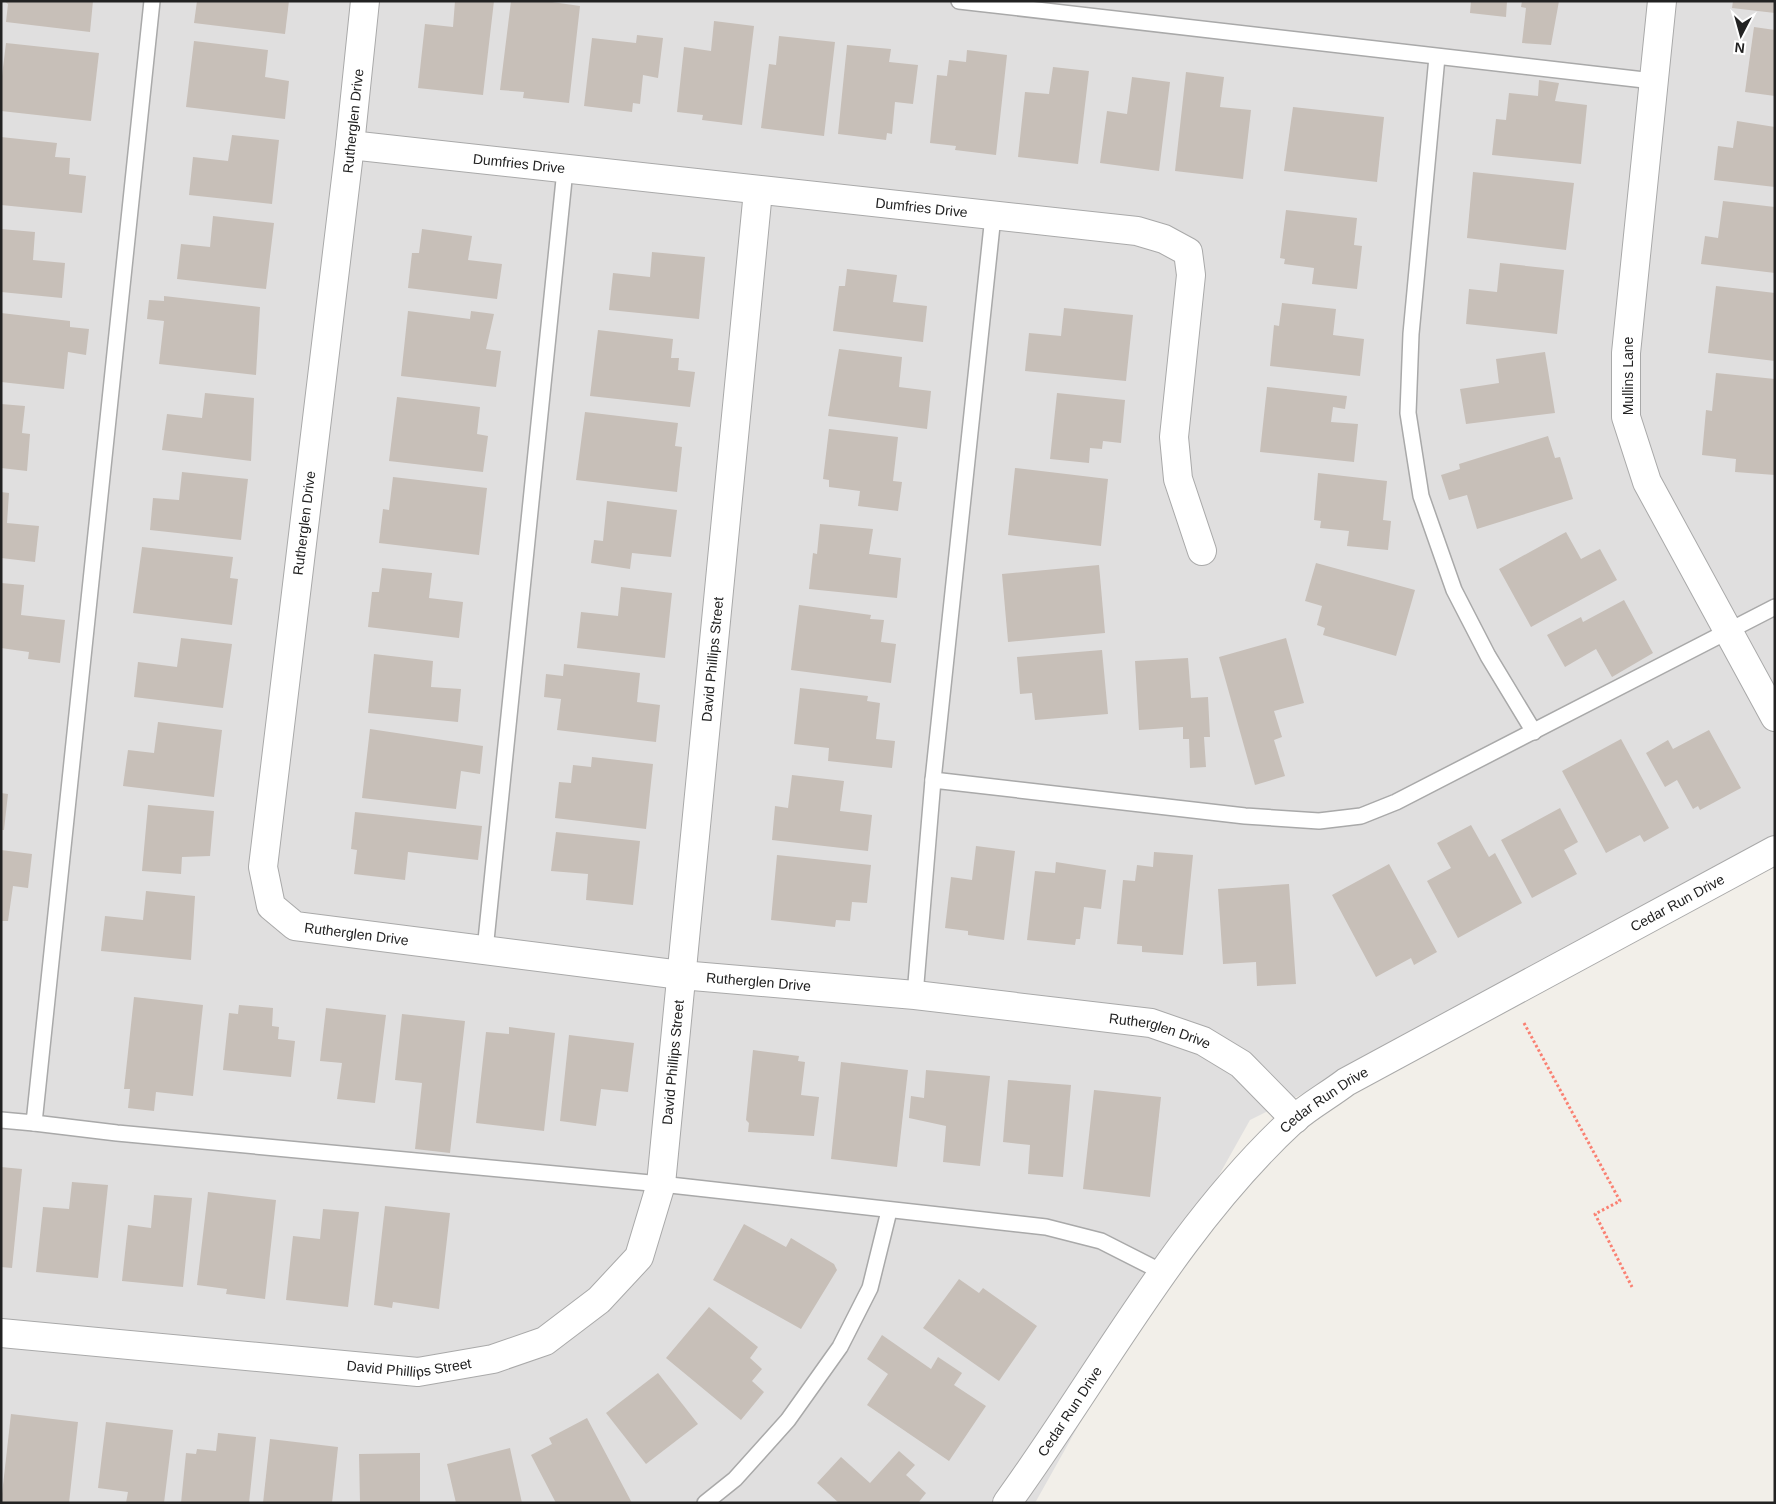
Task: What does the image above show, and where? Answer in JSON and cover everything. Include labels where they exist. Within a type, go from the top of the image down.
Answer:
[{"type":"street","name":"Rutherglen Drive","points":[[365,1],[350,145],[262,867],[270,906],[295,926],[681,975],[915,995],[1151,1023],[1203,1041],[1241,1064],[1294,1119]]},
{"type":"street","name":"Mullins Lane","points":[[1662,1],[1626,353],[1626,417],[1647,482],[1775,717]]},
{"type":"street","name":"Dumfries Drive","points":[[350,145],[1137,231],[1164,239],[1188,252],[1191,275],[1174,437],[1178,479],[1202,550]]},
{"type":"street","name":"David Phillips Street","points":[[1,1333],[418,1372],[493,1359],[545,1341],[599,1300],[639,1257],[661,1184],[758,191]]},
{"type":"street","name":"Cedar Run Drive","points":[[1007,1503],[1164,1273],[1234,1180],[1294,1119],[1346,1082],[1775,850]]},
{"type":"lane","points":[[34,1123],[152,1]]},
{"type":"lane","points":[[959,1],[1653,81]]},
{"type":"lane","points":[[1437,57],[1411,334],[1408,413],[1421,496],[1454,590],[1488,656],[1534,732]]},
{"type":"lane","points":[[485,950],[565,170]]},
{"type":"lane","points":[[915,995],[933,780],[993,216]]},
{"type":"lane","points":[[933,780],[1245,816],[1319,821],[1361,816],[1396,802],[1775,607]]},
{"type":"lane","points":[[1,1120],[117,1133],[661,1184],[889,1211],[1046,1227],[1101,1241],[1164,1273]]},
{"type":"lane","points":[[705,1503],[735,1479],[788,1420],[840,1346],[870,1288],[889,1211]]},
{"type":"path","points":[[1539,1052],[1620,1201],[1594,1214],[1632,1287]]},
{"type":"shaded area","points":[[1,1],[1775,1],[1775,859],[1250,1120],[1035,1503],[1,1503]]},
{"type":"building","points":[[4,1],[93,1],[90,32],[6,22],[8,4]]},
{"type":"building","points":[[197,1],[289,1],[285,34],[194,23]]},
{"type":"building","points":[[455,1],[494,1],[483,95],[418,88],[425,24],[453,27]]},
{"type":"building","points":[[511,1],[545,1],[580,6],[569,103],[523,98],[524,92],[500,90]]},
{"type":"building","points":[[1471,1],[1507,1],[1506,17],[1470,13]]},
{"type":"building","points":[[1522,1],[1559,1],[1551,45],[1522,43],[1526,8],[1521,7]]},
{"type":"building","points":[[1733,1],[1775,1],[1775,13],[1732,8]]},
{"type":"building","points":[[714,21],[754,26],[742,125],[702,120],[703,115],[677,112],[684,47],[711,51]]},
{"type":"building","points":[[1754,27],[1775,30],[1775,96],[1745,92]]},
{"type":"building","points":[[637,35],[663,38],[658,78],[643,75],[640,104],[633,103],[632,112],[584,106],[592,38],[636,43]]},
{"type":"building","points":[[779,36],[835,42],[824,136],[761,128],[769,64],[776,65]]},
{"type":"building","points":[[194,41],[268,50],[265,77],[289,81],[285,119],[186,107]]},
{"type":"building","points":[[6,43],[99,53],[91,121],[1,111],[1,84]]},
{"type":"building","points":[[847,45],[891,49],[889,62],[918,65],[913,104],[895,102],[892,134],[887,133],[886,140],[838,134]]},
{"type":"building","points":[[967,50],[1007,55],[996,155],[955,150],[956,146],[930,143],[937,75],[947,76],[949,60],[966,62]]},
{"type":"building","points":[[1053,67],[1089,71],[1078,164],[1018,157],[1025,92],[1049,94]]},
{"type":"building","points":[[1186,72],[1224,77],[1220,107],[1251,110],[1243,179],[1175,171]]},
{"type":"building","points":[[1132,77],[1170,82],[1159,171],[1100,163],[1107,111],[1127,114]]},
{"type":"building","points":[[1539,80],[1559,83],[1555,101],[1587,105],[1581,164],[1492,155],[1496,119],[1506,120],[1509,93],[1538,96]]},
{"type":"building","points":[[1293,107],[1384,117],[1377,182],[1284,171]]},
{"type":"building","points":[[1737,121],[1775,127],[1775,187],[1714,180],[1718,146],[1733,148]]},
{"type":"building","points":[[232,135],[279,140],[272,204],[189,195],[193,157],[228,161]]},
{"type":"building","points":[[1,137],[57,143],[55,157],[70,158],[69,174],[86,176],[82,213],[1,205]]},
{"type":"building","points":[[1473,172],[1574,183],[1566,250],[1467,238]]},
{"type":"building","points":[[1723,201],[1775,207],[1775,273],[1701,264],[1705,236],[1718,238]]},
{"type":"building","points":[[1286,210],[1357,218],[1354,245],[1362,246],[1357,289],[1312,284],[1314,268],[1284,264],[1285,259],[1280,258]]},
{"type":"building","points":[[213,216],[274,223],[266,289],[177,279],[181,244],[210,247]]},
{"type":"building","points":[[1,229],[35,232],[33,260],[65,263],[62,298],[1,292]]},
{"type":"building","points":[[422,229],[472,236],[468,260],[502,264],[497,299],[408,288],[412,253],[419,253]]},
{"type":"building","points":[[652,252],[705,257],[699,319],[609,310],[613,273],[650,277]]},
{"type":"building","points":[[1500,263],[1564,270],[1557,334],[1466,324],[1469,289],[1497,292]]},
{"type":"building","points":[[847,269],[897,275],[893,302],[927,306],[923,342],[833,331],[839,286],[845,286]]},
{"type":"building","points":[[1716,286],[1775,293],[1775,361],[1708,353]]},
{"type":"building","points":[[164,296],[260,307],[256,375],[159,364],[164,321],[147,319],[149,300],[164,301]]},
{"type":"building","points":[[1282,303],[1336,309],[1333,335],[1364,339],[1360,376],[1270,366],[1274,325],[1279,326]]},
{"type":"building","points":[[1064,308],[1133,315],[1126,381],[1025,371],[1029,333],[1061,336]]},
{"type":"building","points":[[408,311],[470,319],[471,311],[494,314],[486,349],[501,351],[496,387],[401,376]]},
{"type":"building","points":[[1,313],[70,321],[70,327],[89,329],[86,355],[68,352],[64,389],[1,382]]},
{"type":"building","points":[[598,330],[673,339],[671,358],[679,358],[678,370],[695,372],[690,407],[590,396]]},
{"type":"building","points":[[839,349],[902,357],[899,387],[931,391],[927,429],[828,416]]},
{"type":"building","points":[[1545,352],[1555,413],[1466,424],[1460,389],[1499,383],[1496,359]]},
{"type":"building","points":[[1716,373],[1775,379],[1775,475],[1735,472],[1736,459],[1702,455],[1706,410],[1712,411]]},
{"type":"building","points":[[1267,387],[1347,396],[1345,409],[1333,407],[1331,422],[1358,424],[1354,462],[1260,452]]},
{"type":"building","points":[[205,393],[254,398],[251,461],[162,450],[167,414],[202,418]]},
{"type":"building","points":[[1057,393],[1125,400],[1121,443],[1103,441],[1102,449],[1090,448],[1089,463],[1050,459]]},
{"type":"building","points":[[397,397],[480,407],[477,434],[488,436],[483,472],[389,461]]},
{"type":"building","points":[[1,404],[25,406],[22,433],[30,434],[27,471],[1,468]]},
{"type":"building","points":[[585,412],[678,423],[675,446],[682,447],[677,492],[576,480]]},
{"type":"building","points":[[829,429],[898,437],[893,481],[902,482],[898,511],[858,506],[860,491],[829,487],[829,480],[823,479]]},
{"type":"building","points":[[1548,436],[1555,458],[1560,457],[1573,499],[1477,529],[1467,495],[1449,500],[1441,475],[1460,469],[1459,464]]},
{"type":"building","points":[[1015,468],[1108,479],[1101,546],[1008,535]]},
{"type":"building","points":[[182,472],[248,479],[241,540],[150,530],[153,498],[179,500]]},
{"type":"building","points":[[1318,473],[1387,481],[1383,520],[1391,521],[1388,550],[1347,546],[1349,531],[1320,528],[1321,521],[1314,520]]},
{"type":"building","points":[[393,477],[487,488],[479,555],[379,543],[383,509],[389,510]]},
{"type":"building","points":[[1,492],[9,493],[7,523],[39,526],[35,562],[1,558]]},
{"type":"building","points":[[607,501],[677,510],[671,557],[632,553],[630,569],[591,563],[594,540],[603,541]]},
{"type":"building","points":[[820,524],[873,529],[869,554],[901,558],[897,598],[809,589],[813,553],[817,554]]},
{"type":"building","points":[[1566,532],[1581,559],[1600,549],[1617,580],[1531,627],[1499,569]]},
{"type":"building","points":[[142,547],[233,557],[230,578],[238,579],[232,625],[133,613]]},
{"type":"building","points":[[1316,563],[1415,590],[1396,656],[1323,635],[1325,628],[1317,625],[1322,606],[1305,601]]},
{"type":"building","points":[[1099,565],[1105,633],[1008,642],[1002,574]]},
{"type":"building","points":[[382,568],[432,573],[429,598],[463,602],[459,638],[368,627],[372,592],[379,592]]},
{"type":"building","points":[[1,583],[24,585],[21,615],[65,620],[60,663],[28,659],[29,652],[1,648]]},
{"type":"building","points":[[621,587],[672,593],[665,658],[577,648],[581,612],[618,616]]},
{"type":"building","points":[[1624,600],[1653,653],[1612,677],[1596,649],[1565,667],[1547,635],[1581,617],[1583,622]]},
{"type":"building","points":[[799,605],[871,615],[870,619],[884,620],[881,642],[896,644],[891,683],[791,670]]},
{"type":"building","points":[[181,638],[232,644],[223,708],[134,697],[138,662],[177,667]]},
{"type":"building","points":[[1286,638],[1304,703],[1274,711],[1282,737],[1274,740],[1285,776],[1255,785],[1219,657]]},
{"type":"building","points":[[1102,650],[1108,714],[1035,720],[1032,693],[1020,694],[1017,657]]},
{"type":"building","points":[[374,654],[433,661],[431,687],[461,689],[458,722],[368,713]]},
{"type":"building","points":[[1188,658],[1191,698],[1208,697],[1210,737],[1204,737],[1206,767],[1190,768],[1189,739],[1183,739],[1183,727],[1139,730],[1135,661]]},
{"type":"building","points":[[564,664],[640,673],[637,702],[660,705],[656,742],[557,730],[561,699],[544,697],[546,674],[563,676]]},
{"type":"building","points":[[800,688],[868,696],[867,701],[880,703],[876,739],[895,741],[892,768],[828,761],[829,748],[794,744]]},
{"type":"building","points":[[158,722],[222,730],[214,797],[123,786],[128,750],[154,753]]},
{"type":"building","points":[[370,729],[483,746],[480,774],[461,771],[456,809],[362,798]]},
{"type":"building","points":[[1709,730],[1741,788],[1700,810],[1698,806],[1693,809],[1677,780],[1665,787],[1646,753],[1668,740],[1673,749]]},
{"type":"building","points":[[1621,739],[1669,828],[1644,842],[1640,835],[1606,853],[1562,771]]},
{"type":"building","points":[[592,757],[653,764],[646,829],[555,818],[559,782],[571,783],[573,765],[591,767]]},
{"type":"building","points":[[792,775],[844,781],[840,811],[872,815],[868,851],[772,840],[775,806],[788,808]]},
{"type":"building","points":[[1,793],[8,794],[4,830],[1,830]]},
{"type":"building","points":[[148,805],[214,811],[210,856],[182,857],[181,874],[142,871]]},
{"type":"building","points":[[1560,808],[1578,842],[1564,850],[1577,874],[1532,898],[1501,840]]},
{"type":"building","points":[[355,812],[482,826],[478,860],[408,852],[405,880],[354,874],[357,850],[351,849]]},
{"type":"building","points":[[1471,825],[1489,857],[1495,853],[1522,903],[1458,938],[1427,881],[1451,868],[1437,843]]},
{"type":"building","points":[[556,832],[640,841],[633,905],[586,900],[588,874],[551,871]]},
{"type":"building","points":[[976,846],[1015,851],[1004,940],[968,935],[968,931],[945,928],[951,877],[972,880]]},
{"type":"building","points":[[1,850],[32,854],[28,888],[13,886],[8,921],[1,921]]},
{"type":"building","points":[[1154,852],[1193,855],[1183,955],[1142,952],[1142,946],[1117,944],[1123,880],[1135,881],[1137,865],[1153,867]]},
{"type":"building","points":[[777,855],[871,865],[867,903],[852,902],[850,921],[836,920],[835,927],[771,920]]},
{"type":"building","points":[[1056,862],[1106,870],[1101,909],[1084,907],[1080,939],[1076,939],[1075,945],[1027,940],[1035,871],[1055,873]]},
{"type":"building","points":[[1389,864],[1437,952],[1414,965],[1411,958],[1376,977],[1332,895]]},
{"type":"building","points":[[1289,884],[1296,984],[1257,986],[1256,962],[1223,964],[1218,889]]},
{"type":"building","points":[[146,891],[195,896],[191,960],[101,951],[105,916],[143,920]]},
{"type":"building","points":[[134,997],[203,1005],[193,1096],[156,1092],[154,1111],[128,1108],[130,1089],[124,1089]]},
{"type":"building","points":[[239,1005],[273,1008],[272,1026],[279,1027],[278,1039],[295,1041],[291,1077],[223,1070],[229,1013],[238,1014]]},
{"type":"building","points":[[326,1008],[386,1015],[375,1103],[337,1099],[342,1063],[320,1061]]},
{"type":"building","points":[[402,1014],[465,1021],[450,1153],[415,1149],[422,1083],[395,1080]]},
{"type":"building","points":[[509,1027],[555,1033],[544,1131],[476,1123],[486,1032],[509,1034]]},
{"type":"building","points":[[569,1035],[634,1043],[628,1092],[601,1089],[596,1126],[560,1121]]},
{"type":"building","points":[[753,1050],[799,1056],[798,1061],[805,1062],[801,1095],[819,1097],[814,1136],[748,1132],[749,1123],[746,1120]]},
{"type":"building","points":[[841,1062],[908,1070],[897,1167],[831,1159]]},
{"type":"building","points":[[926,1070],[990,1076],[980,1166],[943,1162],[946,1126],[909,1118],[911,1096],[924,1098]]},
{"type":"building","points":[[1008,1080],[1071,1085],[1063,1177],[1028,1174],[1030,1145],[1003,1142]]},
{"type":"building","points":[[1094,1090],[1161,1097],[1150,1197],[1083,1189]]},
{"type":"building","points":[[1,1167],[22,1169],[12,1268],[1,1267]]},
{"type":"building","points":[[72,1182],[108,1185],[98,1278],[36,1272],[43,1207],[69,1209]]},
{"type":"building","points":[[208,1192],[276,1200],[265,1299],[226,1294],[227,1289],[197,1285]]},
{"type":"building","points":[[154,1195],[192,1198],[183,1287],[122,1281],[128,1225],[151,1228]]},
{"type":"building","points":[[385,1206],[450,1213],[439,1309],[393,1302],[392,1308],[374,1305]]},
{"type":"building","points":[[323,1209],[359,1212],[348,1307],[286,1300],[293,1236],[320,1239]]},
{"type":"building","points":[[744,1224],[786,1247],[791,1238],[834,1264],[837,1270],[801,1329],[713,1280]]},
{"type":"building","points":[[959,1279],[979,1293],[983,1288],[1037,1326],[999,1381],[923,1328]]},
{"type":"building","points":[[709,1307],[758,1347],[750,1358],[762,1369],[752,1381],[764,1392],[741,1420],[666,1358]]},
{"type":"building","points":[[882,1335],[931,1369],[938,1357],[962,1373],[954,1385],[986,1406],[949,1461],[867,1405],[888,1374],[867,1359]]},
{"type":"building","points":[[658,1373],[698,1424],[646,1464],[606,1413]]},
{"type":"building","points":[[11,1414],[78,1422],[69,1503],[1,1503]]},
{"type":"building","points":[[587,1418],[632,1503],[556,1503],[531,1455],[552,1444],[549,1438]]},
{"type":"building","points":[[106,1422],[173,1430],[164,1503],[126,1503],[128,1492],[98,1488]]},
{"type":"building","points":[[218,1433],[256,1437],[249,1503],[181,1503],[186,1453],[196,1454],[197,1449],[216,1451]]},
{"type":"building","points":[[270,1439],[338,1447],[332,1503],[263,1503]]},
{"type":"building","points":[[510,1448],[522,1503],[456,1503],[447,1464]]},
{"type":"building","points":[[899,1451],[915,1465],[906,1475],[926,1493],[918,1503],[839,1503],[817,1483],[841,1457],[870,1483]]},
{"type":"building","points":[[420,1453],[420,1503],[360,1503],[359,1454]]}]
